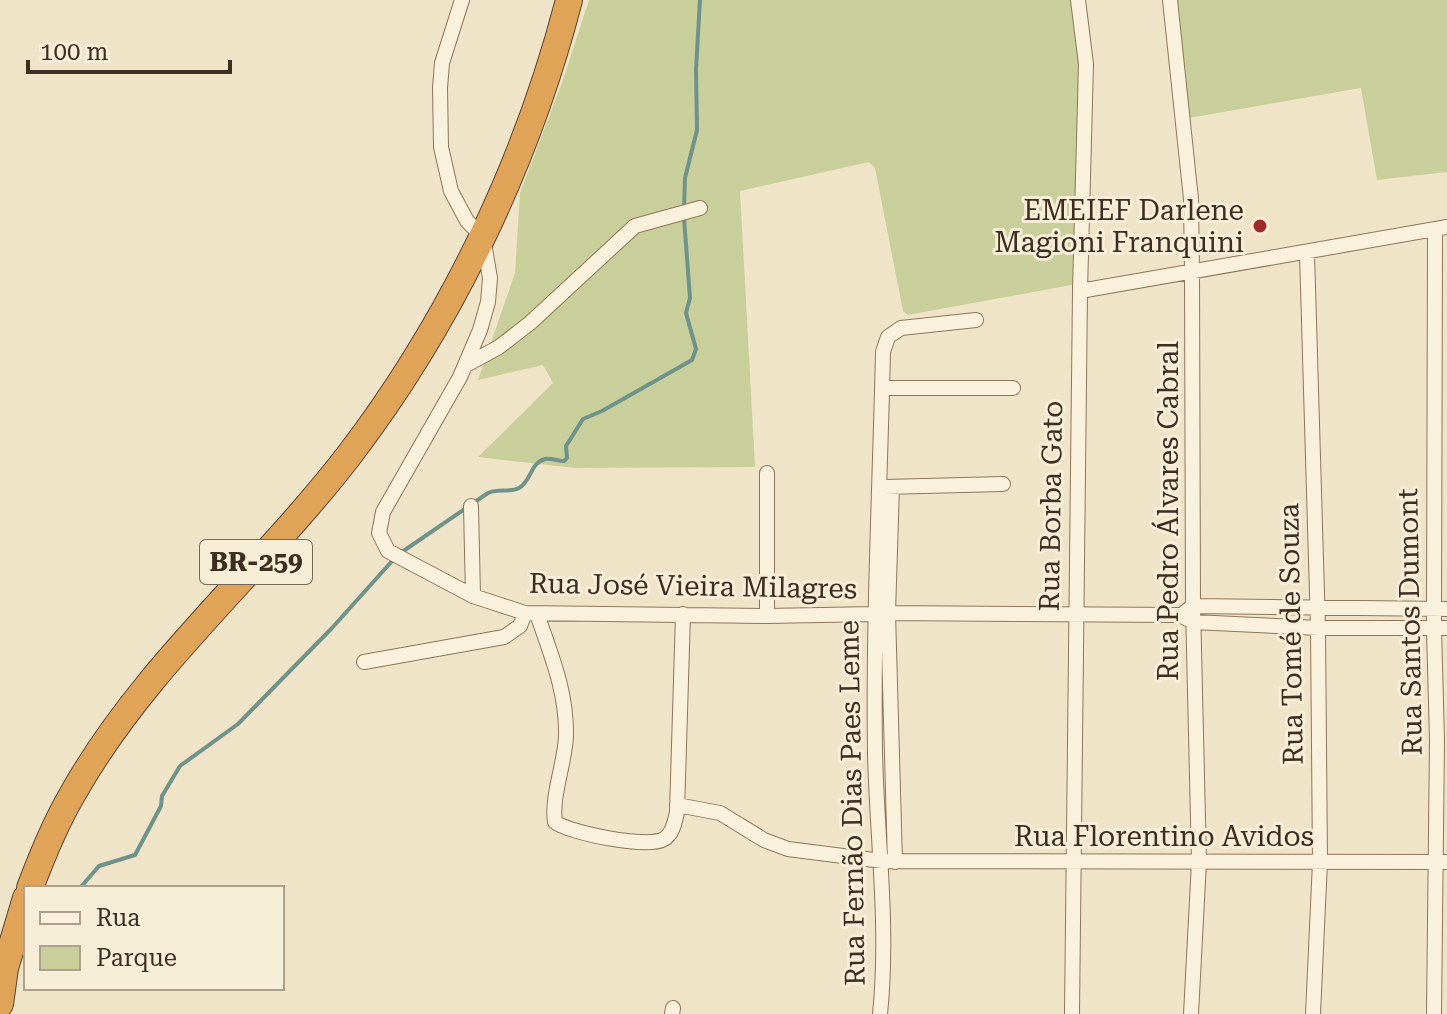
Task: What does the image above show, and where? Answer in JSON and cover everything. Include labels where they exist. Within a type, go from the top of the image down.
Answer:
[{"type":"highway","name":"BR-259","points":[[31,886],[72,794],[106,742],[161,670],[348,456],[414,360],[483,237],[529,131],[569,0]]},
{"type":"highway","points":[[0,1004],[5,968],[24,905]]},
{"type":"street","points":[[462,0],[442,63],[441,147],[451,191],[467,221],[483,237]]},
{"type":"street","name":"Rua Borba Gato","points":[[1072,1014],[1080,291],[1086,64],[1078,0]]},
{"type":"street","name":"Rua Pedro Álvares Cabral","points":[[1170,5],[1191,199],[1189,614],[1199,862],[1191,1014]]},
{"type":"street","points":[[466,365],[485,357],[530,323],[635,226],[700,208]]},
{"type":"street","points":[[1080,291],[1192,274],[1441,228]]},
{"type":"street","name":"Rua Santos Dumont","points":[[1434,1014],[1433,952],[1442,862],[1441,228]]},
{"type":"street","name":"Rua José Vieira Milagres","points":[[483,237],[490,278],[488,302],[480,330],[466,365],[383,512],[379,533],[388,551],[473,596],[531,614],[1189,614],[1318,628],[1440,629]]},
{"type":"street","name":"Rua Tomé de Souza","points":[[1307,253],[1318,608],[1320,862],[1313,1014]]},
{"type":"street","name":"Rua Fernão Dias Paes Leme","points":[[880,1014],[888,862],[875,754],[886,487],[883,352],[888,337],[901,328],[976,320]]},
{"type":"street","points":[[882,388],[1013,388]]},
{"type":"street","points":[[767,473],[767,616]]},
{"type":"street","points":[[886,487],[1003,484]]},
{"type":"street","points":[[471,506],[473,596]]},
{"type":"street","points":[[1189,614],[1318,608],[1440,610]]},
{"type":"street","points":[[364,662],[504,637],[531,614],[562,684],[565,705],[564,760],[554,815],[556,824],[605,837],[652,843],[668,836],[677,805],[684,671],[683,614]]},
{"type":"street","name":"Rua Florentino Avidos","points":[[677,805],[720,813],[764,840],[788,849],[888,862],[1442,862]]},
{"type":"green space","points":[[589,0],[1079,0],[1082,283],[908,315],[903,311],[875,168],[869,162],[740,191],[755,467],[575,468],[478,457],[553,383],[543,365],[478,380],[515,273],[520,193],[563,80]]},
{"type":"green space","points":[[1165,0],[1447,0],[1447,172],[1377,180],[1361,88],[1183,119]]},
{"type":"waterway","points":[[684,209],[685,178],[697,130],[696,69],[700,0]]},
{"type":"waterway","points":[[399,554],[488,493],[519,488],[540,461],[564,461],[567,458],[566,446],[583,419],[692,360],[696,349],[686,313],[690,298],[684,218]]},
{"type":"waterway","points":[[82,886],[99,866],[135,855],[161,806],[162,796],[180,766],[238,724],[393,560]]},
{"type":"place","name":"EMEIEF Darlene Magioni Franquini","points":[[1260,226]]}]
